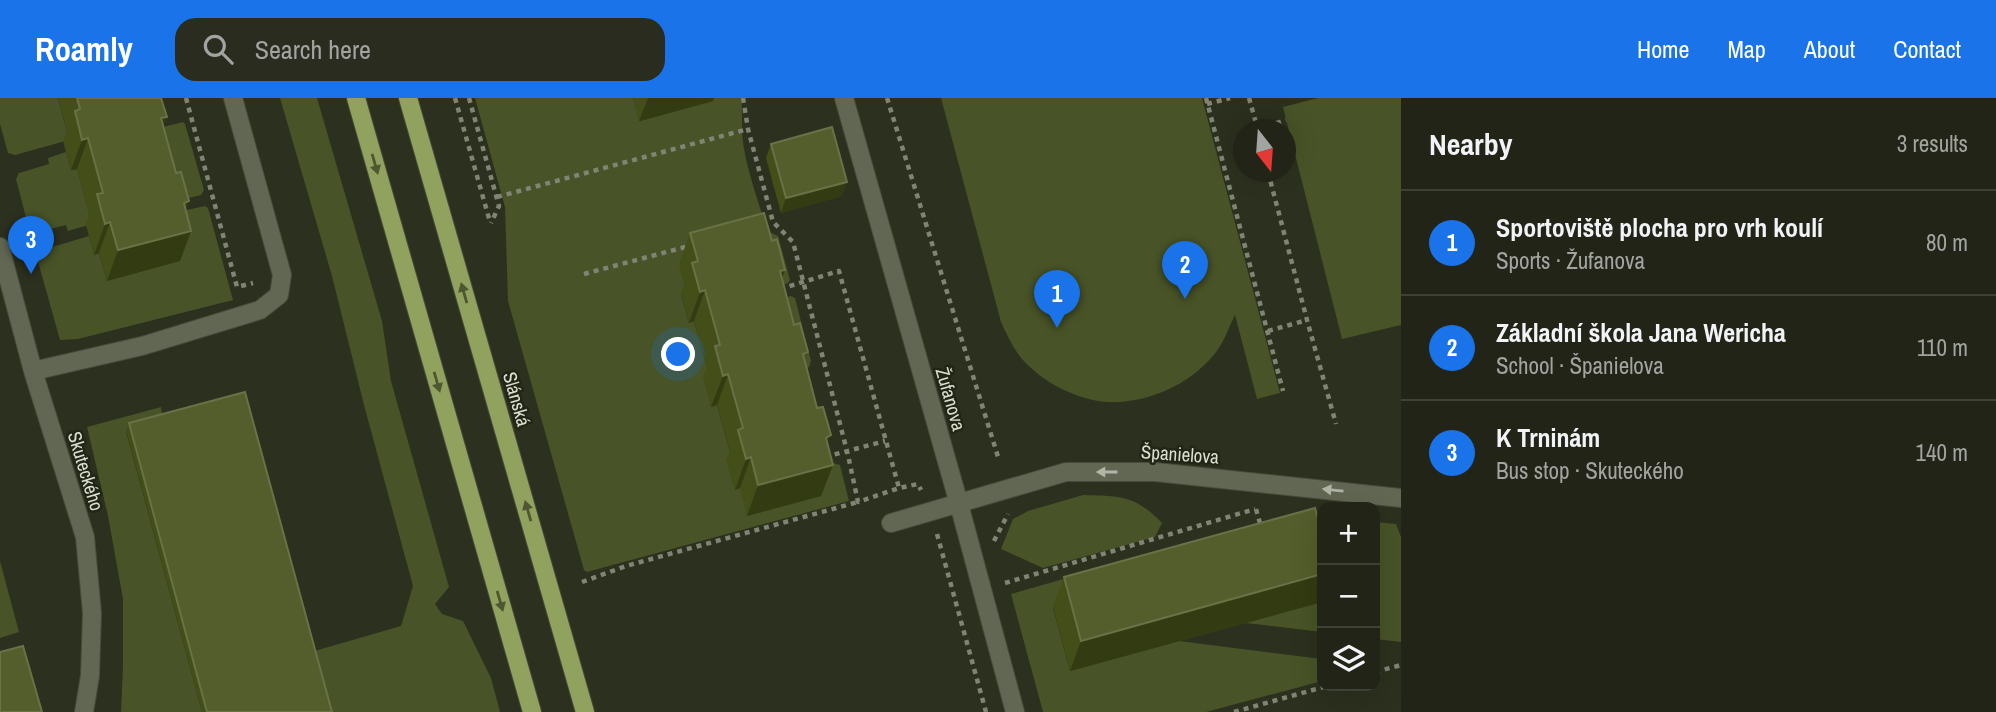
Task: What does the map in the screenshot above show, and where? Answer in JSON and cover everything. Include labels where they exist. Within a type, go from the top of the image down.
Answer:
[{"type":"main road","points":[[356,98],[532,712]]},
{"type":"main road","name":"Slánská","points":[[408,98],[585,712]]},
{"type":"street","points":[[33,371],[142,346],[260,310],[279,295],[282,275],[233,98]]},
{"type":"street","name":"Žufanova","points":[[844,98],[1015,712]]},
{"type":"street","name":"Skuteckého","points":[[0,247],[33,371],[85,537],[92,613],[90,676],[84,712]]},
{"type":"street","name":"Španielova","points":[[891,523],[1066,472],[1155,471],[1401,498]]},
{"type":"path","points":[[186,98],[237,287],[282,275]]},
{"type":"path","points":[[455,98],[491,223],[499,206],[469,98]]},
{"type":"path","points":[[743,98],[748,129],[775,224],[793,242],[858,502]]},
{"type":"path","points":[[887,98],[999,460]]},
{"type":"path","points":[[1230,98],[1207,101],[1283,391]]},
{"type":"path","points":[[1249,98],[1255,119]]},
{"type":"path","points":[[497,197],[748,129]]},
{"type":"path","points":[[1271,182],[1336,424]]},
{"type":"path","points":[[762,228],[775,224]]},
{"type":"path","points":[[584,274],[698,244]]},
{"type":"path","points":[[776,290],[838,271],[899,488]]},
{"type":"path","points":[[1268,331],[1307,320]]},
{"type":"path","points":[[818,459],[885,441]]},
{"type":"path","points":[[582,582],[626,566],[918,484],[931,513],[986,712]]},
{"type":"path","points":[[1243,507],[1269,510]]},
{"type":"path","points":[[1256,509],[1264,535]]},
{"type":"path","points":[[1002,583],[1256,509]]},
{"type":"path","points":[[993,544],[1007,515],[1019,510]]},
{"type":"path","points":[[1380,671],[1401,665]]},
{"type":"path","points":[[1234,712],[1317,689]]},
{"type":"green space","points":[[0,98],[58,98],[69,140],[15,155],[8,153],[0,124]]},
{"type":"green space","points":[[280,98],[317,98],[382,321],[391,381],[449,587],[435,604],[442,614],[463,621],[491,678],[500,712],[327,712],[311,652],[401,626],[413,586],[332,276]]},
{"type":"green space","points":[[475,98],[633,98],[640,121],[713,101],[713,98],[741,98],[743,142],[750,176],[767,231],[778,236],[790,280],[778,287],[681,294],[689,323],[694,321],[709,375],[704,377],[711,406],[717,405],[732,459],[727,461],[735,489],[833,463],[840,465],[849,501],[587,572],[584,570],[508,301],[505,207]]},
{"type":"green space","points":[[941,98],[1202,98],[1280,393],[1257,399],[1235,315],[1219,347],[1202,367],[1178,385],[1136,400],[1107,402],[1084,398],[1050,382],[1030,367],[1016,350],[1001,322]]},
{"type":"green space","points":[[1318,98],[1401,98],[1401,325],[1342,339],[1296,158],[1296,119],[1286,119],[1283,107]]},
{"type":"green space","points":[[183,122],[204,190],[201,195],[165,204],[151,130]]},
{"type":"green space","points":[[66,152],[71,170],[77,169],[92,224],[68,231],[66,225],[36,233],[29,229],[16,179],[19,173],[49,164],[48,158]]},
{"type":"green space","points":[[205,206],[208,208],[233,300],[78,339],[60,340],[37,258],[42,250],[89,236],[94,254],[99,253],[107,281],[173,213]]},
{"type":"green space","points":[[791,296],[795,298],[811,361],[809,367],[801,371],[769,302]]},
{"type":"green space","points":[[161,407],[163,421],[126,431],[202,712],[121,712],[123,599],[108,516],[87,427]]},
{"type":"green space","points":[[1083,495],[1107,496],[1135,502],[1162,523],[1155,537],[1043,568],[1001,549],[1013,519],[1028,511]]},
{"type":"green space","points":[[1311,516],[1317,517],[1317,568]]},
{"type":"green space","points":[[1380,522],[1396,524],[1401,537],[1401,642],[1380,640]]},
{"type":"green space","points":[[0,561],[19,632],[0,638]]},
{"type":"green space","points":[[1088,572],[1053,608],[1070,671],[1179,641],[1317,658],[1317,682],[1206,712],[1043,712],[1011,594]]},
{"type":"green space","points":[[1317,603],[1317,631],[1246,623]]},
{"type":"building","points":[[77,98],[161,98],[167,117],[161,118],[176,173],[181,172],[189,201],[184,203],[191,231],[118,250],[110,222],[105,224],[97,194],[103,193],[88,138],[82,140],[75,111],[80,109]]},
{"type":"building","points":[[832,127],[847,182],[786,198],[771,144]]},
{"type":"building","points":[[764,213],[772,241],[777,239],[785,270],[780,271],[794,325],[800,323],[808,352],[803,354],[817,408],[823,407],[831,435],[826,438],[833,465],[758,485],[751,457],[746,459],[738,430],[743,428],[728,374],[723,376],[715,346],[720,345],[705,290],[700,292],[692,263],[698,261],[690,233]]},
{"type":"building","points":[[245,392],[332,712],[207,712],[129,423]]},
{"type":"building","points":[[1315,508],[1317,515],[1317,575],[1081,641],[1064,577]]},
{"type":"building","points":[[23,646],[42,712],[0,712],[0,652]]},
{"type":"place","name":"K Trninám","points":[[31,274]]},
{"type":"place","name":"Základní škola Jana Wericha","points":[[1185,299]]},
{"type":"place","name":"Sportoviště plocha pro vrh koulí","points":[[1057,328]]}]
